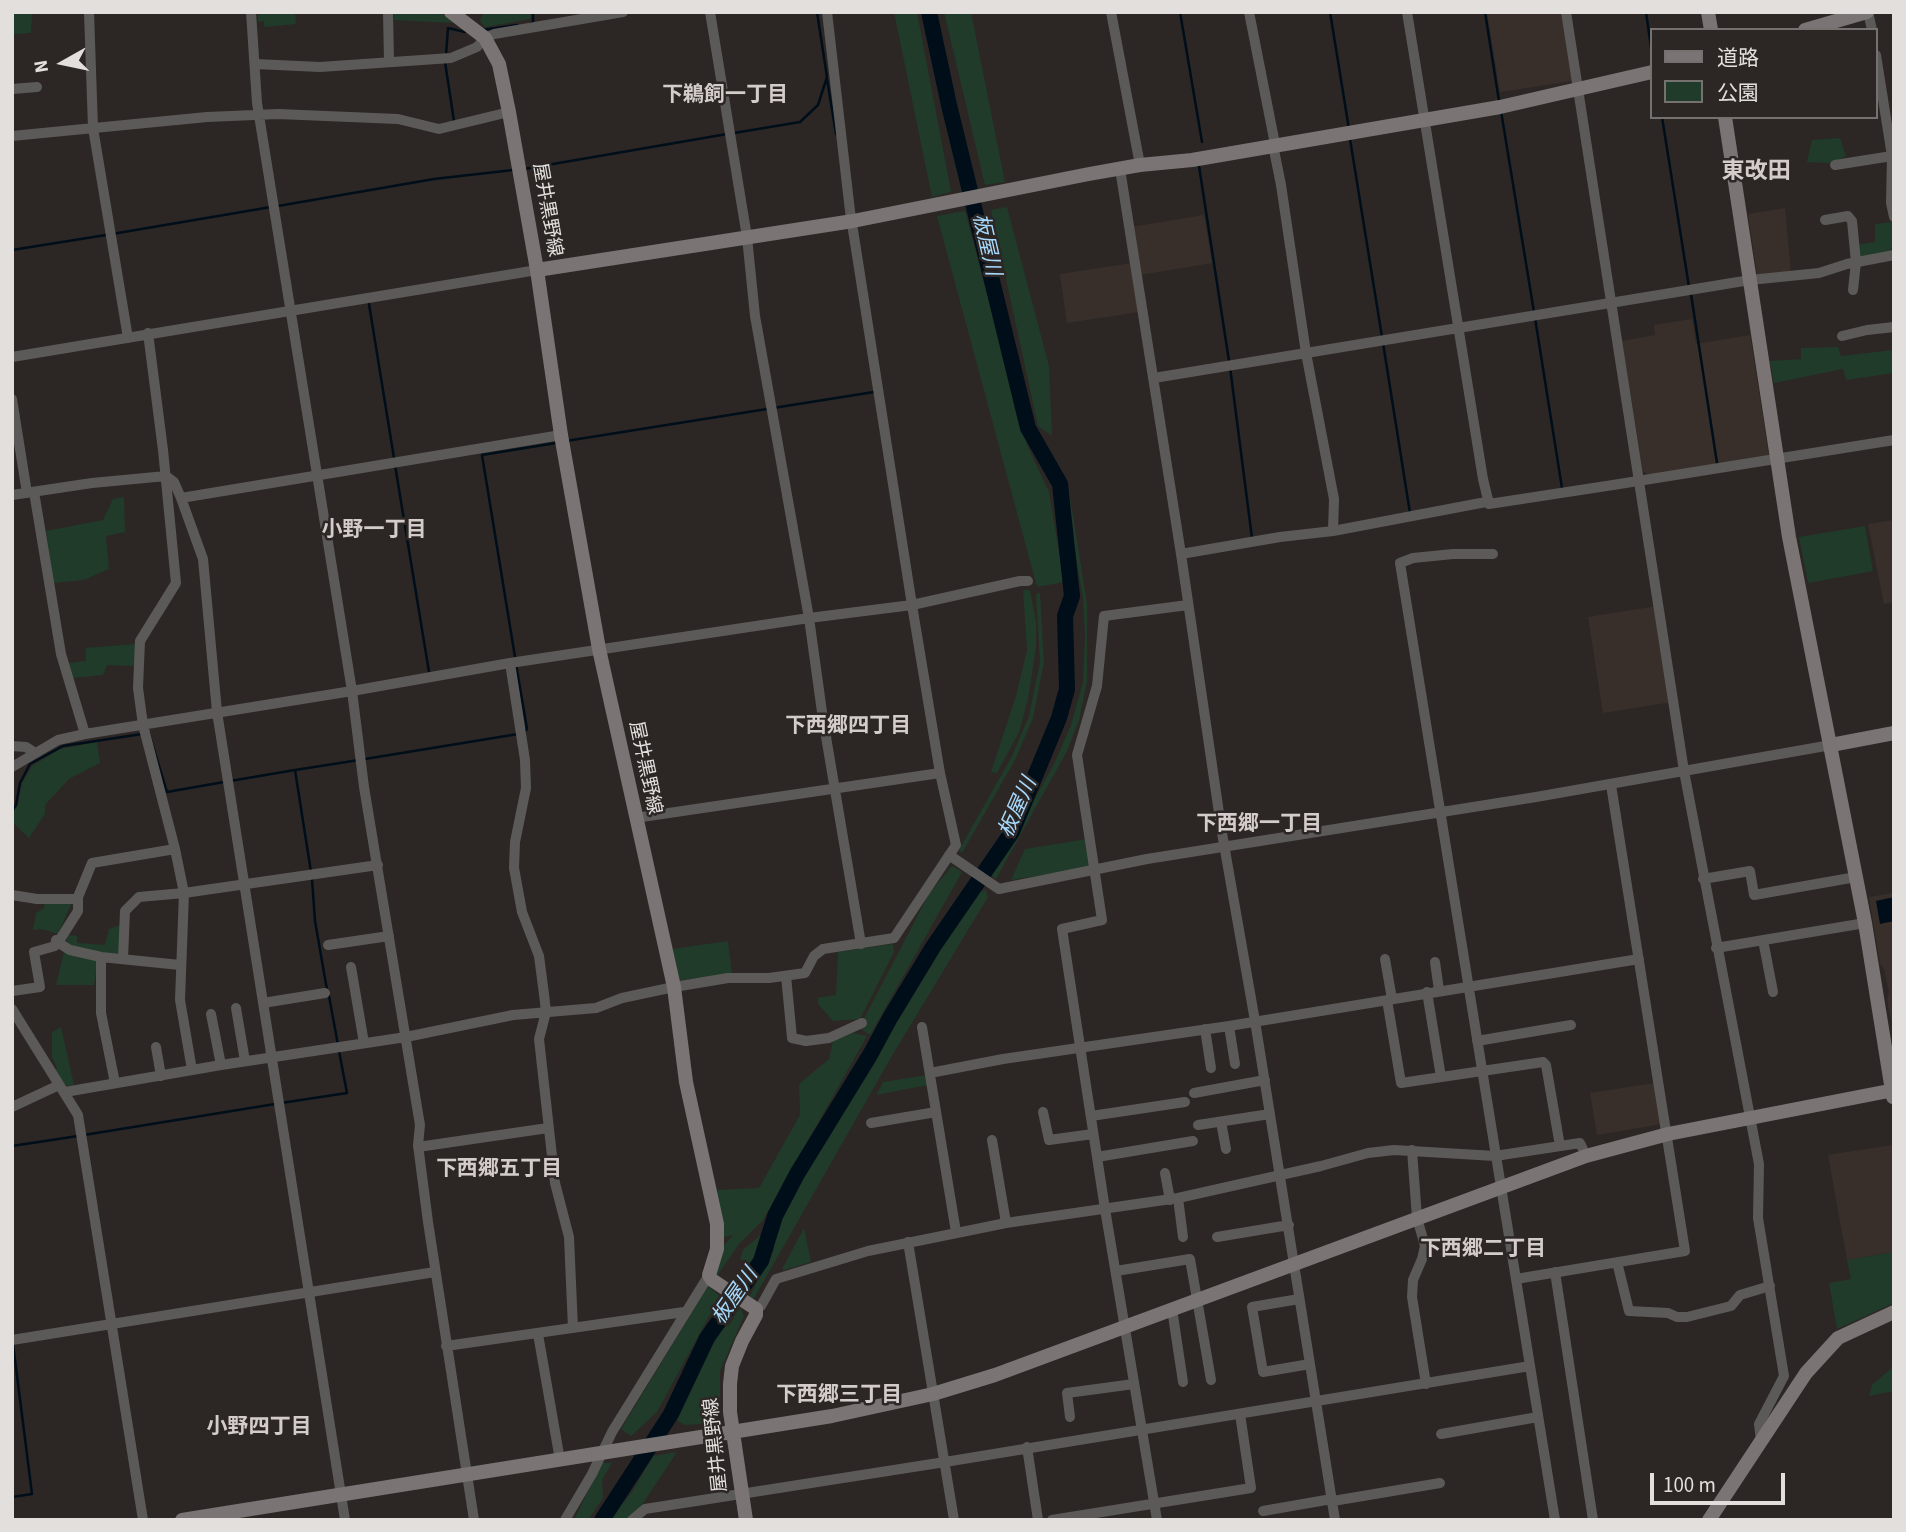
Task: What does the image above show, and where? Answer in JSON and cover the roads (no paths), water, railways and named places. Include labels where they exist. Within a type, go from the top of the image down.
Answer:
[{"type":"street","points":[[89,12],[93,128],[128,338]]},
{"type":"street","points":[[251,12],[259,115],[420,1125],[418,1147],[435,1272],[474,1520]]},
{"type":"street","points":[[388,12],[389,62]]},
{"type":"street","points":[[537,12],[538,26]]},
{"type":"street","points":[[255,64],[320,67],[451,58],[477,47],[485,38],[494,34],[624,12]]},
{"type":"street","points":[[710,12],[747,237],[755,316],[809,618],[834,789],[861,944]]},
{"type":"street","points":[[12,1107],[62,1088],[115,1083],[406,1037],[513,1015],[596,1008],[622,998],[728,978],[805,973],[814,956],[822,949],[894,938],[952,857],[956,845],[940,773],[912,605],[853,221],[827,12]]},
{"type":"street","points":[[1111,12],[1140,165]]},
{"type":"street","points":[[1249,12],[1281,185],[1306,353],[1334,499],[1333,531]]},
{"type":"street","points":[[1407,12],[1489,504]]},
{"type":"street","points":[[1566,12],[1684,771],[1759,1164],[1758,1218],[1784,1376],[1759,1424],[1761,1441]]},
{"type":"street","points":[[1816,28],[1868,12]]},
{"type":"street","name":"屋井黒野線","points":[[454,13],[485,38],[499,64],[509,112],[537,270],[561,435],[599,649],[674,987],[685,1082],[717,1224],[717,1249],[710,1278]]},
{"type":"street","points":[[12,357],[853,221],[1140,165],[1192,160],[1500,107],[1650,72]]},
{"type":"street","points":[[1878,78],[1881,112],[1892,156],[1891,203],[1894,217]]},
{"type":"street","points":[[12,89],[37,87]]},
{"type":"street","points":[[12,136],[259,115],[315,114],[398,120],[439,129],[509,112]]},
{"type":"street","points":[[182,1520],[832,1416],[933,1394],[995,1375],[1586,1156],[1668,1134],[1893,1093],[1865,923],[1789,537],[1725,119]]},
{"type":"street","points":[[1835,165],[1892,156]]},
{"type":"street","points":[[1120,169],[1225,846],[1265,1080],[1278,1175],[1289,1225],[1318,1401],[1335,1520]]},
{"type":"street","points":[[1825,220],[1851,217],[1856,262],[1853,290]]},
{"type":"street","points":[[1154,378],[1750,280],[1819,273],[1894,255]]},
{"type":"street","points":[[1842,336],[1894,327]]},
{"type":"street","points":[[148,333],[176,583],[140,641],[138,688],[143,725],[184,893],[180,1000],[192,1070]]},
{"type":"street","points":[[12,399],[61,654],[85,734]]},
{"type":"street","points":[[181,498],[561,435]]},
{"type":"street","points":[[1181,554],[1266,539],[1333,531],[1458,506],[1486,502],[1489,504],[1894,440]]},
{"type":"street","points":[[12,495],[92,483],[166,476],[174,482],[203,559],[218,712],[345,1520]]},
{"type":"street","points":[[1493,554],[1453,554],[1413,558],[1400,563],[1555,1520]]},
{"type":"street","points":[[12,767],[58,740],[85,734],[599,649],[912,605],[1028,581]]},
{"type":"street","points":[[1157,1520],[1079,1049],[1062,929],[1102,920],[1077,755],[1097,686],[1104,616],[1188,605]]},
{"type":"street","points":[[510,663],[525,760],[526,788],[515,842],[514,869],[522,912],[539,956],[546,1012],[539,1040],[555,1183],[569,1237],[573,1328]]},
{"type":"street","points":[[952,857],[999,889],[1225,846],[1611,785],[1894,733]]},
{"type":"street","points":[[12,746],[26,747],[35,754]]},
{"type":"street","points":[[635,818],[940,773]]},
{"type":"street","points":[[1516,1279],[1685,1251],[1611,785]]},
{"type":"street","points":[[59,942],[78,911],[78,899],[92,863],[175,849]]},
{"type":"street","points":[[123,959],[125,911],[139,897],[378,865]]},
{"type":"street","points":[[1703,879],[1750,871],[1754,895],[1856,877]]},
{"type":"street","points":[[12,895],[37,899],[78,899]]},
{"type":"street","points":[[1716,948],[1865,923]]},
{"type":"street","points":[[328,946],[389,936]]},
{"type":"street","points":[[12,991],[40,987],[34,953],[55,946],[56,940],[70,950],[101,957],[180,965]]},
{"type":"street","points":[[1763,940],[1773,992]]},
{"type":"street","points":[[101,957],[101,1013],[115,1083]]},
{"type":"street","points":[[930,1073],[1003,1059],[1229,1026],[1639,959]]},
{"type":"street","points":[[1385,960],[1401,1083],[1543,1062],[1546,1065],[1560,1146]]},
{"type":"street","points":[[1436,962],[1439,990]]},
{"type":"street","points":[[351,967],[363,1043]]},
{"type":"street","points":[[786,976],[792,1038],[806,1041],[829,1038],[862,1023]]},
{"type":"street","points":[[1427,992],[1441,1077]]},
{"type":"street","points":[[262,1003],[325,993]]},
{"type":"street","points":[[236,1007],[245,1061]]},
{"type":"street","points":[[12,1009],[78,1115],[143,1520]]},
{"type":"street","points":[[211,1014],[221,1065]]},
{"type":"street","points":[[1477,1041],[1571,1025]]},
{"type":"street","points":[[1229,1026],[1235,1064]]},
{"type":"street","points":[[922,1027],[956,1232]]},
{"type":"street","points":[[1205,1029],[1211,1068]]},
{"type":"street","points":[[156,1047],[161,1076]]},
{"type":"street","points":[[1194,1093],[1265,1080]]},
{"type":"street","points":[[1091,1116],[1185,1102]]},
{"type":"street","points":[[871,1123],[936,1112]]},
{"type":"street","points":[[1043,1112],[1049,1140],[1093,1134]]},
{"type":"street","points":[[1198,1125],[1270,1114]]},
{"type":"street","points":[[1221,1122],[1226,1150]]},
{"type":"street","points":[[418,1147],[548,1128]]},
{"type":"street","points":[[992,1140],[1006,1223]]},
{"type":"street","points":[[1097,1157],[1193,1141]]},
{"type":"street","points":[[565,1520],[684,1312],[710,1278],[755,1308],[761,1306],[776,1279],[867,1251],[1006,1223],[1226,1189],[1368,1153],[1412,1150],[1495,1156],[1580,1143],[1586,1156]]},
{"type":"street","points":[[1412,1150],[1417,1218],[1425,1246],[1413,1280],[1412,1297],[1426,1384]]},
{"type":"street","points":[[1165,1173],[1183,1237]]},
{"type":"street","points":[[1217,1237],[1289,1225]]},
{"type":"street","points":[[908,1241],[954,1520]]},
{"type":"street","points":[[1115,1271],[1190,1259],[1211,1380]]},
{"type":"street","points":[[1617,1262],[1629,1311],[1687,1317],[1731,1306],[1740,1294],[1770,1286]]},
{"type":"street","points":[[12,1340],[435,1272]]},
{"type":"street","points":[[1555,1272],[1593,1520]]},
{"type":"street","points":[[1299,1298],[1252,1307],[1263,1372],[1310,1364]]},
{"type":"street","name":"屋井黒野線","points":[[746,1520],[730,1412],[732,1366],[756,1315],[755,1308]]},
{"type":"street","points":[[1172,1309],[1183,1382]]},
{"type":"street","points":[[446,1346],[684,1312]]},
{"type":"street","points":[[1709,1520],[1806,1373],[1838,1338],[1894,1312]]},
{"type":"street","points":[[538,1334],[560,1460]]},
{"type":"street","points":[[632,1520],[645,1509],[1530,1366]]},
{"type":"street","points":[[1070,1417],[1067,1394],[1134,1384]]},
{"type":"street","points":[[1052,1520],[1251,1488],[1240,1414]]},
{"type":"street","points":[[1441,1434],[1538,1418]]},
{"type":"street","points":[[1027,1447],[1038,1520]]},
{"type":"street","points":[[1263,1511],[1440,1483]]},
{"type":"water","points":[[1894,897],[1894,921],[1880,924],[1876,901]]},
{"type":"waterway","points":[[531,23],[533,12]]},
{"type":"waterway","points":[[734,133],[800,122],[818,105],[827,77],[817,12]]},
{"type":"waterway","name":"板屋川","points":[[602,1520],[671,1414],[707,1338],[761,1261],[775,1216],[797,1174],[933,947],[1012,832],[1059,718],[1067,689],[1065,616],[1072,596],[1060,484],[1028,428],[929,12]]},
{"type":"waterway","points":[[1180,12],[1202,142]]},
{"type":"waterway","points":[[1330,12],[1349,129]]},
{"type":"waterway","points":[[1485,12],[1499,101]]},
{"type":"waterway","points":[[1646,12],[1650,40]]},
{"type":"waterway","points":[[482,30],[517,25]]},
{"type":"waterway","points":[[446,55],[448,28],[465,32]]},
{"type":"waterway","points":[[445,62],[454,121]]},
{"type":"waterway","points":[[827,79],[836,134]]},
{"type":"waterway","points":[[1501,111],[1534,312]]},
{"type":"waterway","points":[[1662,119],[1689,287]]},
{"type":"waterway","points":[[524,169],[727,134]]},
{"type":"waterway","points":[[1350,139],[1382,337]]},
{"type":"waterway","points":[[1199,166],[1229,361]]},
{"type":"waterway","points":[[278,206],[434,179],[513,170]]},
{"type":"waterway","points":[[112,234],[271,207]]},
{"type":"waterway","points":[[12,250],[106,235]]},
{"type":"waterway","points":[[1691,294],[1717,463]]},
{"type":"waterway","points":[[369,304],[394,458]]},
{"type":"waterway","points":[[1535,318],[1562,488]]},
{"type":"waterway","points":[[1383,343],[1410,513]]},
{"type":"waterway","points":[[1230,367],[1252,538]]},
{"type":"waterway","points":[[773,408],[874,392]]},
{"type":"waterway","points":[[566,441],[767,409]]},
{"type":"waterway","points":[[515,657],[482,455],[556,443]]},
{"type":"waterway","points":[[395,465],[429,672]]},
{"type":"waterway","points":[[516,664],[527,729],[524,732]]},
{"type":"waterway","points":[[149,733],[167,792],[224,782]]},
{"type":"waterway","points":[[12,811],[16,805],[20,783],[30,764],[63,746],[142,734]]},
{"type":"waterway","points":[[365,759],[518,734]]},
{"type":"waterway","points":[[311,872],[295,770],[359,760]]},
{"type":"waterway","points":[[230,781],[295,770]]},
{"type":"waterway","points":[[312,879],[315,921],[327,990]]},
{"type":"waterway","points":[[329,996],[338,1045]]},
{"type":"waterway","points":[[281,1103],[347,1093],[339,1051]]},
{"type":"waterway","points":[[84,1135],[275,1104]]},
{"type":"waterway","points":[[12,1146],[78,1136]]},
{"type":"waterway","points":[[12,1497],[32,1494],[13,1344]]},
{"type":"district","name":"下鵜飼一丁目","points":[[725,96]]},
{"type":"district","name":"東改田","points":[[1756,173]]},
{"type":"district","name":"小野一丁目","points":[[374,531]]},
{"type":"district","name":"下西郷四丁目","points":[[848,727]]},
{"type":"district","name":"下西郷一丁目","points":[[1259,825]]},
{"type":"district","name":"下西郷五丁目","points":[[499,1170]]},
{"type":"district","name":"下西郷二丁目","points":[[1483,1250]]},
{"type":"district","name":"下西郷三丁目","points":[[839,1396]]},
{"type":"district","name":"小野四丁目","points":[[259,1428]]}]
